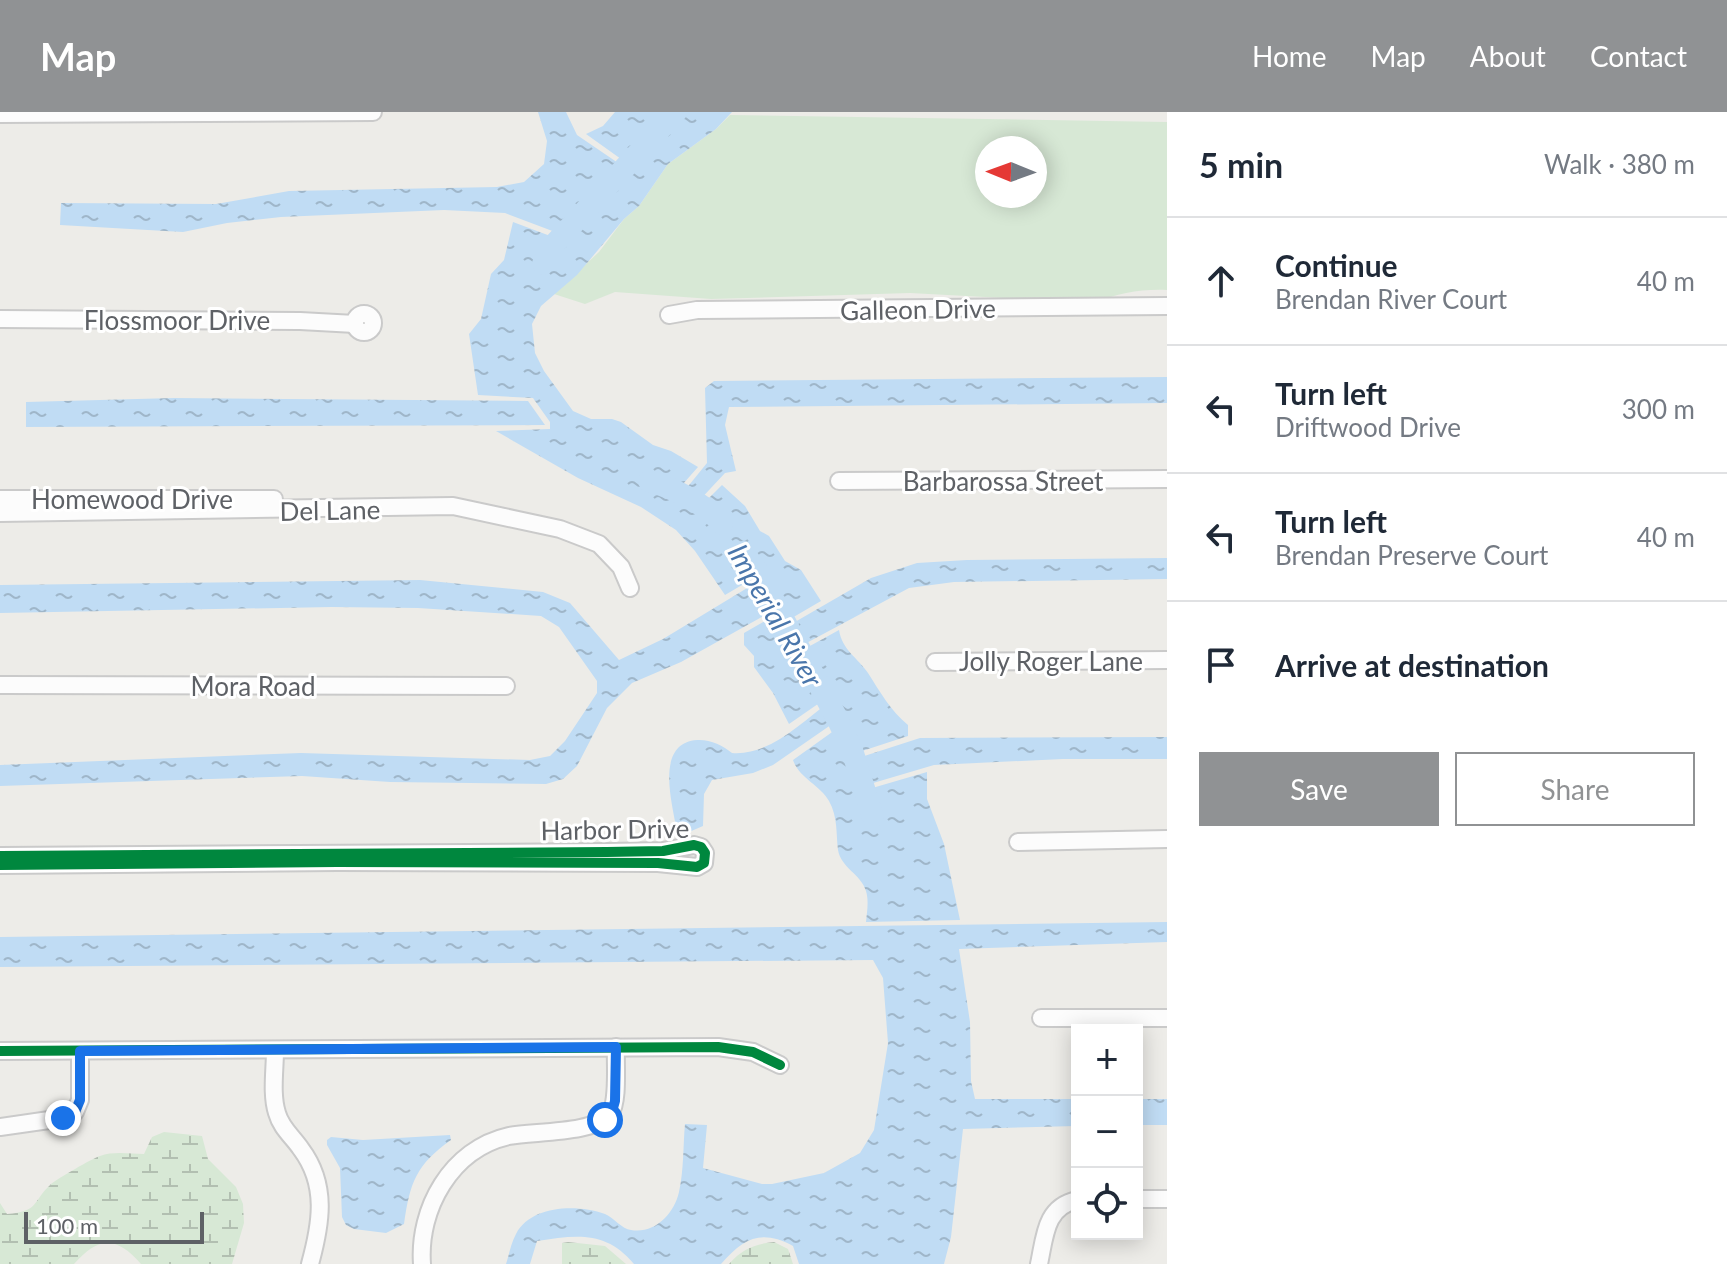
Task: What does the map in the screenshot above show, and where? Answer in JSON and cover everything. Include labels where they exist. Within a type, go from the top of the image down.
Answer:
[{"type":"street","points":[[0,114],[373,112]]},
{"type":"street","name":"Galleon Drive","points":[[669,315],[697,310],[1167,306]]},
{"type":"street","name":"Flossmoor Drive","points":[[0,319],[355,324]]},
{"type":"street","name":"Barbarossa Street","points":[[839,481],[1167,479]]},
{"type":"street","name":"Homewood Drive","points":[[0,499],[440,499],[453,506]]},
{"type":"street","name":"Del Lane","points":[[0,513],[453,506],[560,529],[599,544],[621,567],[630,588]]},
{"type":"street","name":"Jolly Roger Lane","points":[[935,662],[1167,660]]},
{"type":"street","name":"Mora Road","points":[[0,685],[506,686]]},
{"type":"street","points":[[1018,842],[1167,839]]},
{"type":"street","name":"Harbor Drive","points":[[0,856],[607,852],[663,851],[694,845],[701,847],[705,853],[704,863],[697,867],[658,863],[337,862],[0,865]]},
{"type":"street","points":[[1041,1018],[1167,1018]]},
{"type":"street","points":[[422,1264],[424,1225],[433,1200],[448,1177],[468,1156],[508,1136],[594,1125],[610,1115],[615,1101],[616,1047]]},
{"type":"street","points":[[0,1051],[739,1049],[780,1065]]},
{"type":"street","points":[[275,1050],[277,1113],[282,1125],[309,1160],[321,1198],[319,1226],[310,1264]]},
{"type":"street","points":[[0,1127],[63,1118],[75,1112],[80,1100],[80,1051]]},
{"type":"street","points":[[1143,1199],[1167,1199]]},
{"type":"street","points":[[1039,1264],[1046,1227],[1052,1214],[1062,1204],[1071,1202]]},
{"type":"green space","points":[[730,115],[1167,122],[1167,290],[1130,292],[1094,303],[910,293],[711,299],[615,292],[585,304],[554,294],[599,252],[624,219],[639,206],[668,164]]},
{"type":"green space","points":[[164,1132],[202,1136],[208,1159],[236,1187],[243,1204],[244,1223],[232,1264],[141,1264],[123,1248],[107,1243],[91,1249],[74,1264],[0,1264],[0,1203],[7,1214],[25,1211],[51,1184],[75,1169],[105,1154],[144,1154],[152,1137]]},
{"type":"green space","points":[[774,1242],[788,1249],[793,1264],[729,1264],[749,1248]]},
{"type":"green space","points":[[562,1243],[605,1246],[626,1264],[562,1264]]},
{"type":"water","points":[[538,112],[566,112],[577,135],[624,167],[563,235],[505,213],[444,210],[281,217],[183,232],[60,225],[61,203],[216,204],[289,191],[497,187],[524,182],[544,164],[547,141]]},
{"type":"water","points":[[615,112],[732,112],[716,129],[668,164],[639,206],[624,219],[577,275],[541,306],[532,324],[535,353],[573,411],[591,419],[621,422],[653,445],[671,451],[698,467],[675,493],[678,500],[698,509],[722,485],[745,506],[760,531],[769,536],[785,561],[801,570],[821,601],[785,622],[783,628],[794,649],[799,652],[839,630],[847,648],[908,725],[908,736],[853,754],[849,761],[862,791],[927,772],[927,799],[944,844],[960,920],[866,922],[866,891],[840,856],[832,807],[793,760],[842,725],[844,718],[834,700],[828,697],[789,724],[773,693],[754,667],[754,656],[744,645],[744,633],[784,610],[766,575],[759,575],[725,595],[695,551],[676,530],[641,507],[578,478],[496,431],[550,429],[550,422],[533,398],[478,395],[469,334],[481,319],[491,274],[504,260],[513,222],[561,240],[566,239],[629,167],[586,134],[603,126]]},
{"type":"water","points":[[1167,377],[1167,403],[729,407],[725,425],[736,471],[725,473],[696,504],[681,495],[707,463],[705,388],[714,381]]},
{"type":"water","points":[[174,398],[528,401],[545,425],[26,427],[26,402]]},
{"type":"water","points":[[1167,558],[1167,579],[954,582],[909,588],[799,647],[788,626],[871,578],[917,563]]},
{"type":"water","points":[[762,579],[778,608],[681,662],[632,683],[607,708],[577,766],[563,779],[546,784],[390,782],[302,776],[0,786],[0,765],[301,753],[530,760],[550,756],[565,741],[597,693],[597,681],[559,627],[541,616],[418,608],[332,607],[0,613],[0,585],[420,580],[543,592],[570,603],[619,660],[663,639]]},
{"type":"water","points":[[829,702],[838,720],[773,765],[753,773],[712,780],[704,794],[703,826],[689,832],[676,827],[669,775],[675,751],[697,740],[720,745],[732,753],[759,749],[784,736]]},
{"type":"water","points":[[1167,737],[1167,759],[1063,759],[934,765],[863,786],[855,759],[920,738]]},
{"type":"water","points":[[1167,922],[1167,942],[959,949],[970,1022],[971,1081],[975,1099],[1071,1099],[1071,1126],[963,1129],[951,1237],[944,1264],[799,1264],[793,1246],[762,1237],[745,1242],[721,1264],[634,1264],[613,1245],[601,1240],[565,1237],[537,1241],[530,1264],[506,1264],[511,1245],[523,1224],[543,1212],[568,1208],[594,1211],[631,1230],[648,1229],[662,1221],[673,1208],[679,1192],[685,1124],[707,1125],[703,1168],[762,1184],[824,1173],[860,1153],[874,1130],[888,1043],[883,978],[873,960],[0,967],[0,937]]},
{"type":"water","points":[[1143,1099],[1167,1099],[1167,1125],[1143,1125]]},
{"type":"water","points":[[450,1135],[451,1140],[422,1166],[412,1186],[404,1224],[386,1233],[346,1225],[342,1217],[340,1168],[327,1140],[331,1137],[363,1140]]},
{"type":"waterway","name":"Imperial River","points":[[543,264],[549,250],[676,112]]},
{"type":"waterway","name":"Imperial River","points":[[649,481],[688,498],[722,524]]},
{"type":"waterway","name":"Imperial River","points":[[743,552],[758,572],[838,720],[852,750],[873,817]]},
{"type":"cycle path","points":[[0,856],[607,852],[663,851],[694,845],[701,847],[705,853],[704,863],[697,867],[658,863],[337,862],[0,865]]},
{"type":"cycle path","points":[[0,1051],[718,1047],[753,1052],[780,1065]]},
{"type":"route","points":[[63,1118],[75,1112],[80,1100],[80,1051],[616,1047],[615,1101],[605,1120]]}]
